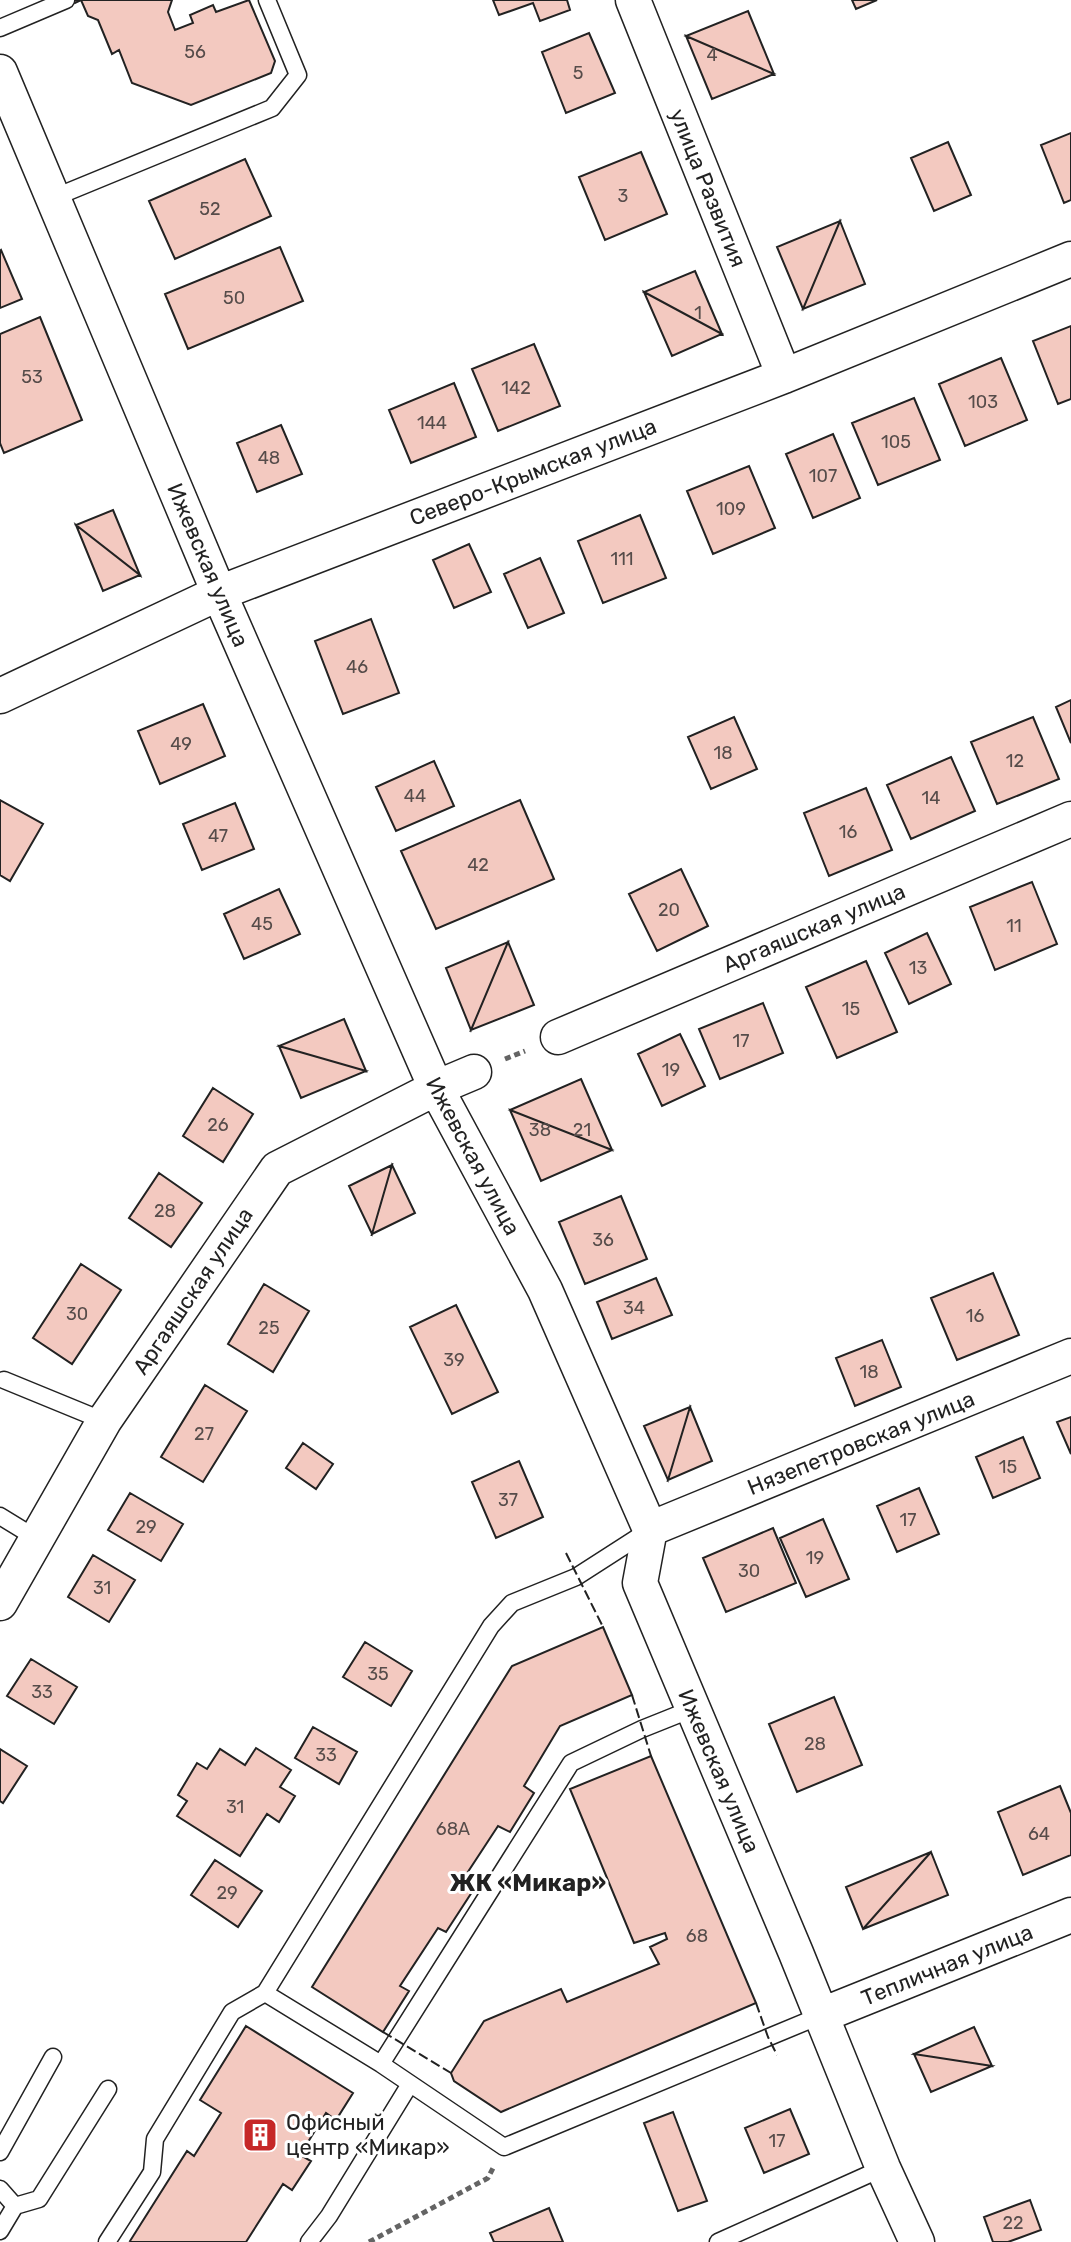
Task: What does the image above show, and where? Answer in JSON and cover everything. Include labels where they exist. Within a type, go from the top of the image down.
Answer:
[{"type":"street","name":"улица Развития","points":[[633,0],[784,376]]},
{"type":"street","name":"Ижевская улица","points":[[0,72],[219,593],[436,1088],[545,1290],[650,1529],[640,1583],[883,2168],[917,2242]]},
{"type":"street","name":"Северо-Крымская улица","points":[[0,696],[219,593],[784,376],[1071,259]]},
{"type":"street","name":"Аргаяшская улица","points":[[558,1037],[1071,819]]},
{"type":"street","name":"Аргаяшская улица","points":[[0,1603],[39,1540],[104,1421],[277,1169],[436,1088],[474,1072]]},
{"type":"street","name":"Нязепетровская улица","points":[[650,1529],[1071,1356]]},
{"type":"street","name":"Тепличная улица","points":[[822,2015],[1071,1915]]},
{"type":"lane","points":[[0,28],[36,6],[66,0]]},
{"type":"lane","points":[[53,198],[272,108],[298,75],[267,0]]},
{"type":"lane","points":[[4,1380],[104,1421]]},
{"type":"lane","points":[[0,1516],[39,1540]]},
{"type":"lane","points":[[107,2242],[152,2172],[155,2139],[232,2012],[265,1993],[491,1626],[512,1603],[576,1577],[650,1529]]},
{"type":"lane","points":[[381,2064],[571,1763],[692,1709]]},
{"type":"lane","points":[[265,1993],[381,2064],[504,2147],[822,2015]]},
{"type":"lane","points":[[0,2152],[53,2057]]},
{"type":"lane","points":[[309,2242],[329,2216],[410,2084]]},
{"type":"lane","points":[[0,2231],[15,2206],[39,2199],[108,2089]]},
{"type":"lane","points":[[718,2242],[883,2168]]},
{"type":"lane","points":[[0,2189],[15,2206]]},
{"type":"path","points":[[474,1072],[558,1037]]},
{"type":"path","points":[[369,2242],[488,2178],[504,2147]]},
{"type":"building","points":[[81,0],[172,0],[168,12],[175,30],[193,23],[190,15],[213,5],[216,12],[249,0],[275,61],[271,73],[191,105],[132,83],[119,50],[112,54],[98,20],[88,16]]},
{"type":"building","points":[[493,0],[567,0],[570,10],[540,21],[533,3],[499,15]]},
{"type":"building","points":[[852,0],[877,0],[856,9]]},
{"type":"building","points":[[748,11],[774,74],[686,36]]},
{"type":"building","points":[[589,33],[615,93],[566,113],[542,52]]},
{"type":"building","points":[[686,36],[774,74],[712,99]]},
{"type":"building","points":[[1071,133],[1071,200],[1064,203],[1041,145]]},
{"type":"building","points":[[948,142],[971,195],[934,211],[911,158]]},
{"type":"building","points":[[641,152],[667,214],[605,240],[579,177]]},
{"type":"building","points":[[245,159],[271,216],[175,259],[149,201]]},
{"type":"building","points":[[840,221],[865,284],[803,309]]},
{"type":"building","points":[[840,221],[803,309],[777,247]]},
{"type":"building","points":[[280,247],[303,301],[188,349],[165,294]]},
{"type":"building","points":[[0,251],[22,299],[0,308]]},
{"type":"building","points":[[695,271],[722,334],[644,292]]},
{"type":"building","points":[[644,292],[722,334],[672,356]]},
{"type":"building","points":[[40,317],[82,420],[4,453],[0,443],[0,334]]},
{"type":"building","points":[[1071,326],[1071,399],[1058,404],[1033,341]]},
{"type":"building","points":[[534,344],[560,406],[498,431],[472,369]]},
{"type":"building","points":[[1001,358],[1027,420],[965,446],[939,384]]},
{"type":"building","points":[[454,383],[476,437],[411,463],[389,410]]},
{"type":"building","points":[[914,398],[940,460],[878,485],[852,423]]},
{"type":"building","points":[[281,425],[302,474],[257,492],[237,443]]},
{"type":"building","points":[[833,434],[860,498],[813,518],[786,454]]},
{"type":"building","points":[[749,466],[775,528],[713,554],[687,491]]},
{"type":"building","points":[[113,510],[140,575],[76,525]]},
{"type":"building","points":[[640,515],[666,578],[603,603],[578,541]]},
{"type":"building","points":[[76,525],[140,575],[103,591]]},
{"type":"building","points":[[469,544],[491,592],[454,608],[433,560]]},
{"type":"building","points":[[540,558],[564,613],[528,628],[504,574]]},
{"type":"building","points":[[371,619],[399,693],[343,714],[315,641]]},
{"type":"building","points":[[1071,700],[1071,743],[1056,707]]},
{"type":"building","points":[[203,704],[225,756],[160,784],[138,731]]},
{"type":"building","points":[[734,717],[757,769],[711,789],[688,737]]},
{"type":"building","points":[[1033,717],[1059,779],[997,804],[971,742]]},
{"type":"building","points":[[951,757],[975,811],[911,839],[887,785]]},
{"type":"building","points":[[434,761],[454,806],[396,831],[376,787]]},
{"type":"building","points":[[866,788],[892,850],[829,876],[804,813]]},
{"type":"building","points":[[0,800],[43,824],[10,881],[0,875]]},
{"type":"building","points":[[520,800],[554,879],[436,929],[401,851]]},
{"type":"building","points":[[235,803],[254,849],[202,870],[183,824]]},
{"type":"building","points":[[681,869],[708,926],[657,951],[629,894]]},
{"type":"building","points":[[1032,882],[1057,944],[995,970],[970,907]]},
{"type":"building","points":[[279,889],[300,934],[244,959],[224,914]]},
{"type":"building","points":[[927,933],[951,984],[909,1004],[885,953]]},
{"type":"building","points":[[508,942],[534,1005],[471,1030]]},
{"type":"building","points":[[508,942],[471,1030],[446,968]]},
{"type":"building","points":[[866,961],[897,1032],[837,1058],[806,987]]},
{"type":"building","points":[[763,1003],[783,1053],[720,1079],[699,1029]]},
{"type":"building","points":[[344,1019],[366,1071],[279,1046]]},
{"type":"building","points":[[680,1034],[705,1086],[662,1106],[638,1054]]},
{"type":"building","points":[[279,1046],[366,1071],[301,1098]]},
{"type":"building","points":[[581,1079],[612,1150],[510,1110]]},
{"type":"building","points":[[213,1088],[253,1114],[223,1162],[183,1136]]},
{"type":"building","points":[[510,1110],[612,1150],[541,1181]]},
{"type":"building","points":[[392,1165],[372,1234],[349,1186]]},
{"type":"building","points":[[392,1165],[415,1213],[372,1234]]},
{"type":"building","points":[[159,1173],[202,1203],[171,1247],[129,1218]]},
{"type":"building","points":[[621,1196],[647,1259],[585,1284],[559,1222]]},
{"type":"building","points":[[81,1264],[121,1290],[72,1364],[33,1338]]},
{"type":"building","points":[[993,1273],[1019,1335],[957,1360],[931,1298]]},
{"type":"building","points":[[656,1278],[672,1315],[612,1339],[597,1302]]},
{"type":"building","points":[[264,1284],[309,1311],[273,1372],[228,1344]]},
{"type":"building","points":[[456,1305],[498,1392],[452,1414],[410,1327]]},
{"type":"building","points":[[882,1340],[901,1387],[855,1406],[836,1358]]},
{"type":"building","points":[[205,1385],[247,1411],[203,1482],[161,1457]]},
{"type":"building","points":[[690,1407],[668,1480],[644,1426]]},
{"type":"building","points":[[690,1407],[712,1461],[668,1480]]},
{"type":"building","points":[[1071,1417],[1071,1454],[1057,1422]]},
{"type":"building","points":[[1023,1437],[1040,1478],[993,1498],[976,1457]]},
{"type":"building","points":[[303,1443],[333,1464],[316,1489],[286,1468]]},
{"type":"building","points":[[519,1461],[543,1517],[496,1538],[472,1482]]},
{"type":"building","points":[[919,1488],[939,1534],[897,1552],[877,1506]]},
{"type":"building","points":[[130,1493],[183,1524],[161,1561],[108,1530]]},
{"type":"building","points":[[823,1519],[849,1579],[806,1597],[780,1538]]},
{"type":"building","points":[[773,1528],[796,1583],[726,1612],[703,1558]]},
{"type":"building","points":[[93,1555],[135,1580],[109,1622],[68,1597]]},
{"type":"building","points":[[603,1627],[632,1695],[560,1726],[524,1786],[534,1793],[510,1832],[498,1826],[460,1884],[472,1892],[446,1932],[438,1928],[400,1986],[409,1991],[383,2032],[312,1987],[512,1666]]},
{"type":"building","points":[[365,1642],[412,1671],[391,1706],[343,1677]]},
{"type":"building","points":[[31,1659],[77,1687],[54,1724],[7,1696]]},
{"type":"building","points":[[834,1697],[862,1765],[797,1792],[769,1724]]},
{"type":"building","points":[[313,1727],[357,1752],[339,1784],[295,1758]]},
{"type":"building","points":[[256,1748],[291,1770],[280,1787],[295,1796],[279,1822],[267,1814],[240,1856],[177,1816],[187,1801],[178,1795],[197,1763],[207,1769],[220,1749],[245,1765]]},
{"type":"building","points":[[0,1749],[27,1766],[3,1803],[0,1801]]},
{"type":"building","points":[[651,1756],[756,2003],[501,2112],[454,2081],[451,2073],[484,2021],[561,1989],[567,2002],[659,1964],[650,1947],[667,1939],[665,1933],[634,1943],[570,1789]]},
{"type":"building","points":[[1060,1786],[1071,1813],[1071,1855],[1023,1875],[998,1812]]},
{"type":"building","points":[[931,1852],[948,1895],[863,1929]]},
{"type":"building","points":[[931,1852],[863,1929],[846,1887]]},
{"type":"building","points":[[215,1860],[262,1891],[238,1927],[191,1895]]},
{"type":"building","name":"Офисный центр «Микар»","points":[[246,2026],[353,2093],[336,2120],[326,2113],[300,2155],[311,2161],[292,2190],[283,2184],[246,2242],[130,2241],[187,2151],[194,2156],[221,2113],[200,2100]]},
{"type":"building","points":[[974,2027],[992,2066],[914,2054]]},
{"type":"building","points":[[914,2054],[992,2066],[931,2092]]},
{"type":"building","points":[[790,2109],[809,2154],[764,2173],[745,2128]]},
{"type":"building","points":[[673,2112],[707,2201],[678,2211],[644,2123]]},
{"type":"building","points":[[1030,2200],[1041,2230],[1008,2242],[993,2242],[984,2217]]},
{"type":"building","points":[[549,2208],[563,2242],[494,2242],[490,2233]]},
{"type":"fence","points":[[566,1553],[603,1627]]},
{"type":"fence","points":[[632,1695],[651,1756]]},
{"type":"fence","points":[[756,2003],[777,2055]]},
{"type":"fence","points":[[383,2032],[451,2073]]},
{"type":"place","name":"Офисный центр «Микар»","points":[[260,2135]]},
{"type":"district","name":"ЖК «Микар»","points":[[528,1883]]}]
